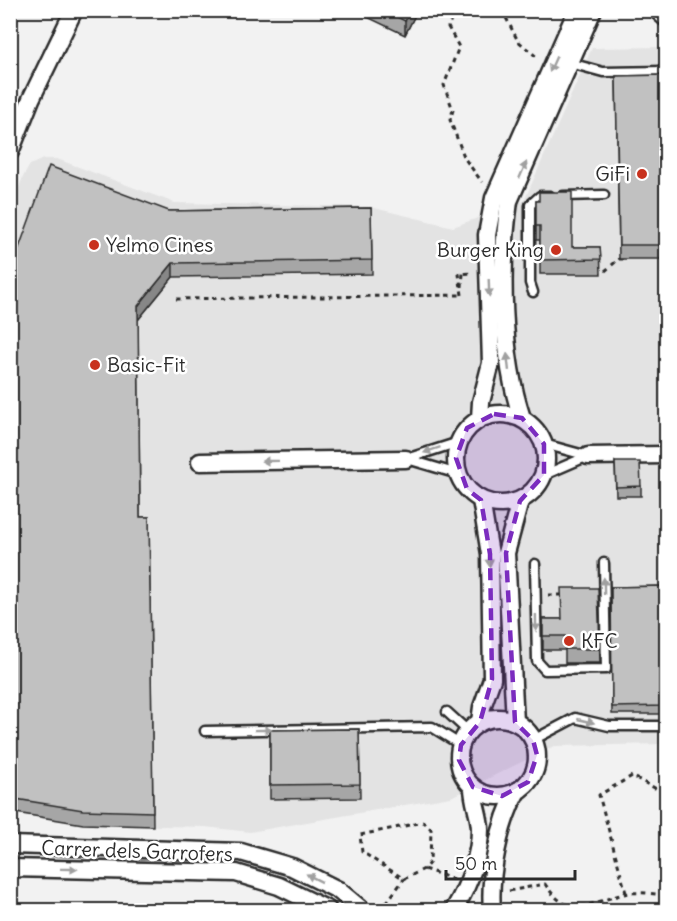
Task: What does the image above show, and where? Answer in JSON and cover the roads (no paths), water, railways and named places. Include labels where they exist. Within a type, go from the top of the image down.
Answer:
[{"type":"street","points":[[10,152],[31,99],[74,10]]},
{"type":"street","points":[[480,418],[481,402],[491,363],[487,235],[494,198],[577,10]]},
{"type":"street","points":[[522,418],[507,363],[504,234],[509,201],[593,10]]},
{"type":"street","points":[[657,10],[666,18]]},
{"type":"street","points":[[494,414],[508,414],[522,418],[531,425],[544,444],[547,465],[544,475],[531,494],[520,501],[507,505],[481,500],[467,489],[458,474],[456,458],[459,442],[467,428],[480,418],[494,414]]},
{"type":"street","points":[[588,456],[666,455]]},
{"type":"street","points":[[201,462],[406,459]]},
{"type":"street","points":[[481,500],[490,554],[492,679],[459,760],[463,775],[473,787],[486,794],[502,796],[517,792]]},
{"type":"street","points":[[515,722],[506,553],[520,501]]},
{"type":"street","points":[[470,733],[492,719],[515,722],[533,740],[537,755],[535,769],[528,782],[517,792],[507,808],[490,887],[492,910]]},
{"type":"street","points":[[454,910],[470,883],[480,828],[473,804],[473,787]]},
{"type":"street","name":"Carrer dels Garrofers","points":[[10,839],[35,846]]},
{"type":"street","name":"Carrer dels Garrofers","points":[[10,845],[241,852],[292,867],[338,890],[363,910]]},
{"type":"street","name":"Carrer dels Garrofers","points":[[10,868],[237,873],[279,886],[328,910]]},
{"type":"lane","points":[[570,63],[603,72],[666,71]]},
{"type":"lane","points":[[533,292],[530,283],[530,206],[540,196],[604,195]]},
{"type":"lane","points":[[406,459],[459,442]]},
{"type":"lane","points":[[544,444],[588,456]]},
{"type":"lane","points":[[544,475],[588,456]]},
{"type":"lane","points":[[406,459],[458,474]]},
{"type":"lane","points":[[535,564],[537,661],[545,670],[606,669],[604,563]]},
{"type":"lane","points":[[447,712],[470,733]]},
{"type":"lane","points":[[533,740],[575,718],[609,726],[666,726]]},
{"type":"lane","points":[[205,731],[432,727],[470,733]]},
{"type":"place","name":"GiFi","points":[[642,174]]},
{"type":"place","name":"Yelmo Cines","points":[[94,245]]},
{"type":"place","name":"Burger King","points":[[556,250]]},
{"type":"place","name":"Basic-Fit","points":[[95,365]]},
{"type":"place","name":"KFC","points":[[569,641]]}]
